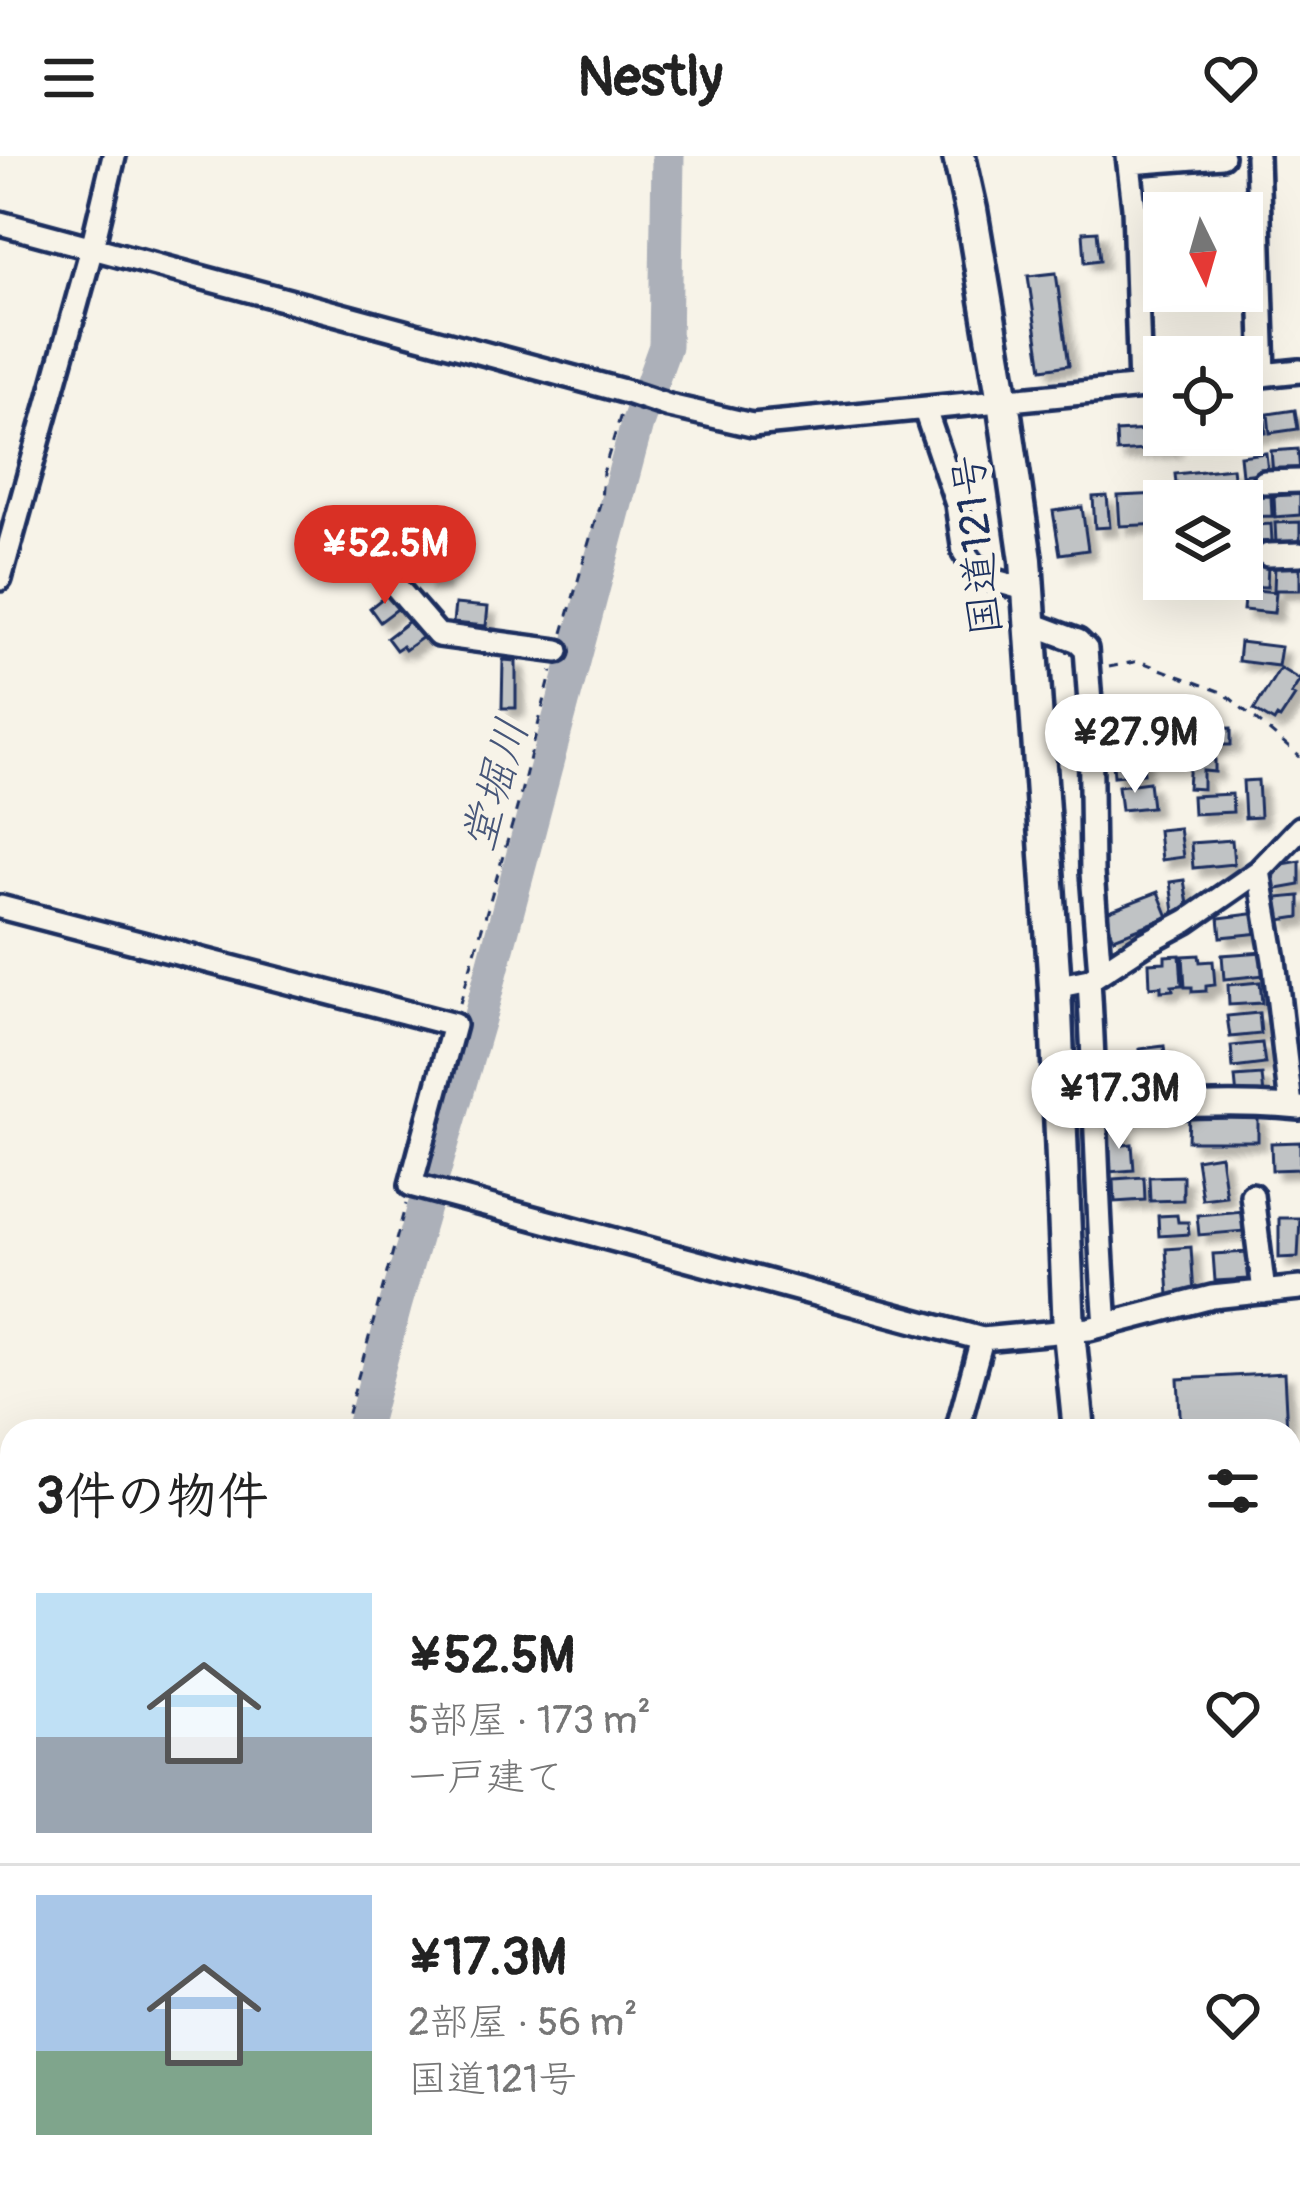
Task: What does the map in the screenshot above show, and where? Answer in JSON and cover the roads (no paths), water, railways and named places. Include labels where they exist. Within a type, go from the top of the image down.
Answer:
[{"type":"highway","name":"国道121号","points":[[959,156],[1026,560],[1078,1419]]},
{"type":"street","points":[[0,578],[114,156]]},
{"type":"street","points":[[1140,387],[1129,160],[1222,156]]},
{"type":"street","points":[[1254,336],[1257,157],[1283,156]]},
{"type":"street","points":[[0,223],[752,425],[1143,387]]},
{"type":"street","points":[[1263,375],[1300,371]]},
{"type":"street","points":[[925,410],[957,504],[964,553],[978,571],[1028,590]]},
{"type":"street","points":[[1264,482],[1300,481]]},
{"type":"street","points":[[366,552],[438,635],[557,651]]},
{"type":"street","points":[[1268,555],[1300,554]]},
{"type":"street","points":[[1030,622],[1078,641],[1086,649],[1097,1210],[1106,1325]]},
{"type":"street","points":[[1055,987],[1094,976],[1187,921],[1259,871],[1300,828]]},
{"type":"street","points":[[1095,1114],[1189,1103],[1295,1103],[1292,1046],[1259,871]]},
{"type":"street","points":[[0,907],[454,1025],[411,1185],[982,1340],[1069,1332],[1212,1297],[1300,1288]]},
{"type":"street","points":[[1252,1195],[1264,1292]]},
{"type":"street","points":[[960,1419],[982,1340]]},
{"type":"waterway","name":"堂堀川","points":[[365,1419],[481,1012],[637,424],[665,346],[668,156]]}]
